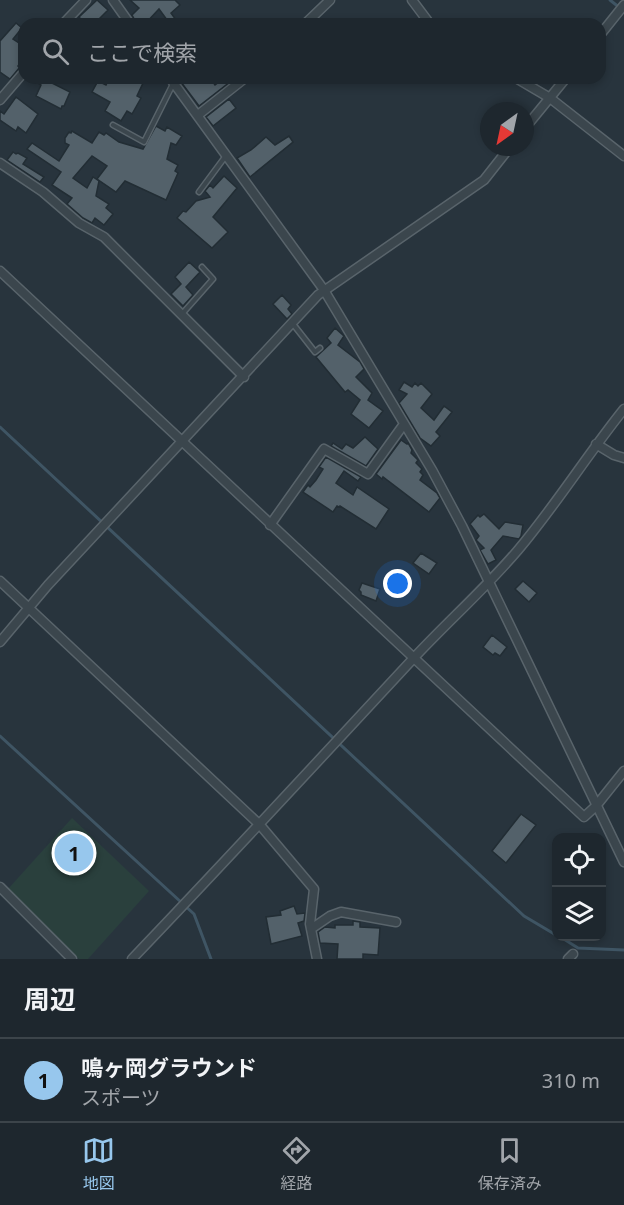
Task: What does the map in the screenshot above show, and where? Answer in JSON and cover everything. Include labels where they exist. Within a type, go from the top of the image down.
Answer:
[{"type":"street","points":[[69,18],[86,0]]},
{"type":"street","points":[[113,0],[126,18]]},
{"type":"street","points":[[311,18],[330,0]]},
{"type":"street","points":[[412,0],[426,18]]},
{"type":"street","points":[[606,28],[624,5]]},
{"type":"street","points":[[0,100],[18,79]]},
{"type":"street","points":[[174,84],[324,290],[445,492],[624,862]]},
{"type":"street","points":[[198,115],[237,84]]},
{"type":"street","points":[[526,84],[550,98],[624,156]]},
{"type":"street","points":[[534,118],[561,84]]},
{"type":"street","points":[[0,642],[28,608],[324,290],[484,180],[503,156]]},
{"type":"street","points":[[0,163],[43,192],[79,223],[104,237],[244,377]]},
{"type":"street","points":[[0,271],[413,659],[585,817],[624,771]]},
{"type":"street","points":[[132,959],[516,552],[542,521],[596,444],[624,409]]},
{"type":"street","points":[[270,525],[324,449],[368,474],[404,424]]},
{"type":"street","points":[[596,444],[624,458]]},
{"type":"street","points":[[0,581],[260,825],[314,889],[311,929],[317,959]]},
{"type":"street","points":[[0,887],[72,959]]},
{"type":"street","points":[[311,929],[330,916],[341,912],[396,922]]},
{"type":"lane","points":[[113,125],[144,142],[171,84]]},
{"type":"lane","points":[[199,192],[226,155]]},
{"type":"lane","points":[[181,314],[213,279],[202,267]]},
{"type":"lane","points":[[293,324],[315,352],[320,348]]},
{"type":"green space","points":[[72,818],[149,891],[88,959],[79,959],[8,889]]},
{"type":"building","points":[[97,0],[108,10],[100,18],[79,17]]},
{"type":"building","points":[[130,0],[175,0],[180,5],[171,13],[175,18],[166,18],[159,9],[151,18],[134,18],[132,15],[139,8]]},
{"type":"building","points":[[16,23],[18,25],[18,33],[13,39],[18,42],[18,69],[10,79],[0,72],[0,41]]},
{"type":"building","points":[[39,84],[54,84],[70,92],[61,109],[36,96]]},
{"type":"building","points":[[96,84],[143,84],[137,96],[141,98],[132,114],[127,111],[121,121],[105,111],[110,102],[92,92]]},
{"type":"building","points":[[182,84],[227,84],[199,106]]},
{"type":"building","points":[[16,97],[38,114],[26,133],[18,127],[16,131],[0,120],[0,111],[4,114]]},
{"type":"building","points":[[229,99],[236,108],[213,126],[206,117]]},
{"type":"building","points":[[156,126],[165,131],[167,127],[182,136],[176,145],[171,143],[167,159],[178,165],[175,171],[178,173],[166,200],[125,181],[116,192],[97,179],[107,166],[92,156],[73,178],[87,188],[93,177],[99,181],[96,196],[109,204],[106,208],[113,214],[104,225],[95,218],[92,223],[83,218],[67,204],[72,198],[52,185],[61,172],[27,149],[32,143],[59,161],[69,145],[65,143],[65,138],[72,131],[92,143],[99,132],[104,135],[106,133],[119,142],[143,149]]},
{"type":"building","points":[[289,136],[293,142],[250,177],[237,158],[266,137],[275,145]]},
{"type":"building","points":[[13,152],[27,158],[23,164],[44,177],[40,182],[7,160]]},
{"type":"building","points":[[224,176],[237,188],[213,217],[228,232],[212,248],[177,218],[196,201],[210,197],[205,191],[210,185],[213,188]]},
{"type":"building","points":[[189,262],[200,272],[186,287],[193,295],[183,306],[171,294],[181,284],[175,277]]},
{"type":"building","points":[[282,295],[291,305],[288,309],[292,314],[287,319],[273,304]]},
{"type":"building","points":[[335,328],[344,336],[338,345],[360,362],[364,369],[356,377],[372,393],[368,400],[383,411],[369,428],[351,414],[360,400],[348,390],[345,392],[316,357],[331,343],[327,338]]},
{"type":"building","points":[[404,382],[412,387],[415,383],[418,386],[421,383],[432,394],[421,408],[434,420],[444,406],[452,412],[436,432],[440,436],[431,446],[420,438],[399,403],[407,394],[399,390]]},
{"type":"building","points":[[365,437],[378,449],[366,466],[331,446],[333,443],[342,449],[346,444],[353,448]]},
{"type":"building","points":[[401,440],[408,443],[412,450],[411,453],[418,460],[416,463],[422,469],[420,472],[423,475],[420,480],[440,498],[429,512],[376,474]]},
{"type":"building","points":[[326,457],[361,477],[358,481],[344,471],[336,483],[353,495],[357,487],[389,509],[376,529],[340,506],[337,506],[333,512],[303,492],[316,480],[323,469],[319,467]]},
{"type":"building","points":[[484,514],[499,529],[505,522],[523,525],[519,539],[503,536],[491,550],[496,560],[488,564],[480,550],[484,548],[476,540],[479,536],[470,524],[478,515],[480,517]]},
{"type":"building","points":[[421,553],[437,563],[429,574],[413,563]]},
{"type":"building","points":[[523,581],[537,593],[529,602],[515,589]]},
{"type":"building","points":[[362,583],[380,589],[376,601],[361,595],[359,590]]},
{"type":"building","points":[[492,635],[507,647],[500,656],[495,653],[493,655],[483,647]]},
{"type":"building","points":[[521,814],[536,825],[506,863],[492,851]]},
{"type":"building","points":[[294,906],[297,914],[305,913],[304,921],[298,923],[302,936],[271,944],[266,917],[281,915],[280,911]]},
{"type":"building","points":[[353,921],[360,922],[360,927],[380,928],[378,955],[363,954],[363,959],[337,959],[338,944],[320,943],[318,932],[325,927],[353,925]]},
{"type":"waterway","points":[[610,0],[620,8]]},
{"type":"waterway","points":[[0,427],[524,916],[552,933]]},
{"type":"waterway","points":[[0,736],[194,914],[211,959]]},
{"type":"waterway","points":[[567,941],[578,948],[624,950]]},
{"type":"place","name":"鳴ヶ岡グラウンド","points":[[74,853]]}]
